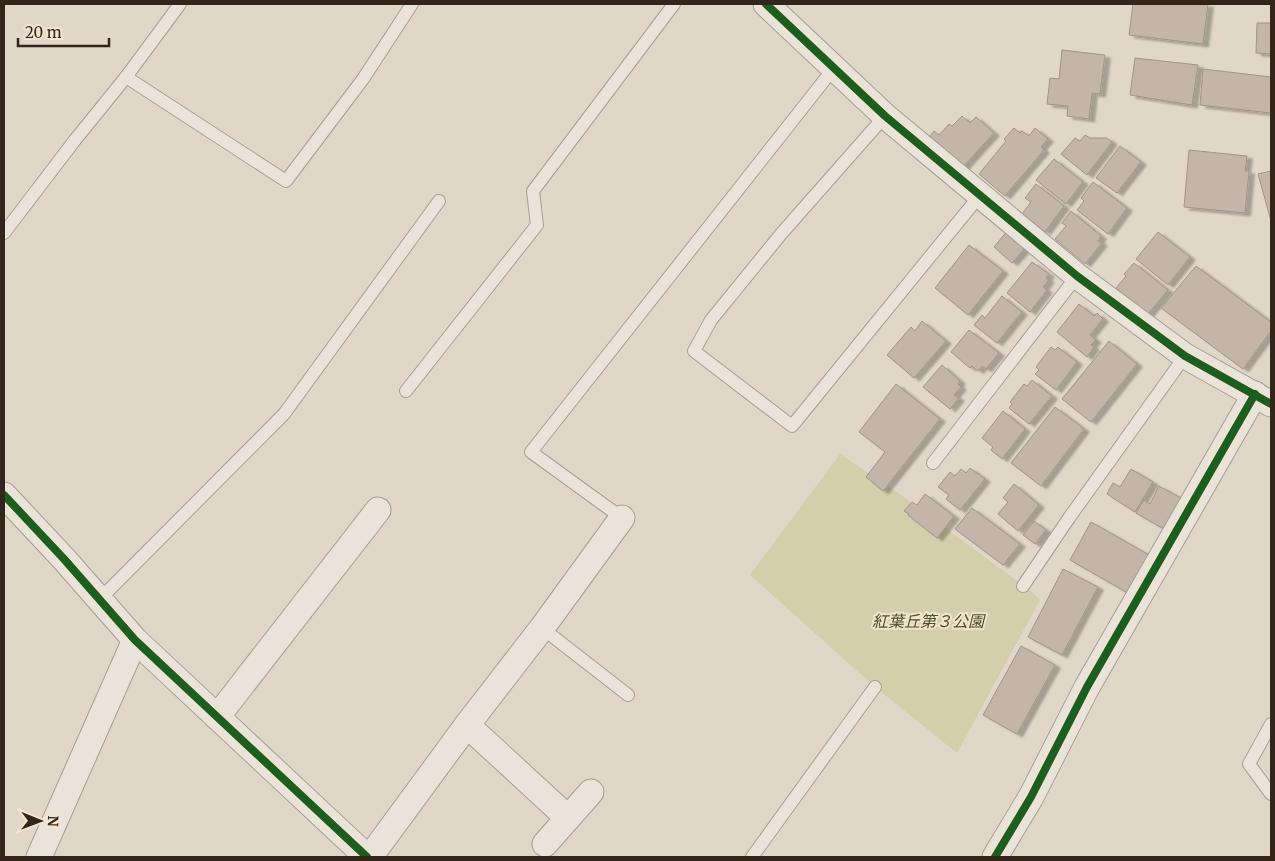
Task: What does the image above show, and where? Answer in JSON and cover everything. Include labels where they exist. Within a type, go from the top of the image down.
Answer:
[{"type":"street","points":[[766,4],[885,116],[981,194],[1077,276],[1185,356],[1263,399],[1087,687],[1031,797],[995,857]]},
{"type":"street","points":[[4,495],[100,599],[135,640],[217,716],[359,854],[467,725],[542,628],[622,518]]},
{"type":"street","points":[[217,716],[378,510]]},
{"type":"street","points":[[39,857],[135,640]]},
{"type":"street","points":[[467,725],[568,818]]},
{"type":"street","points":[[545,844],[591,792]]},
{"type":"lane","points":[[4,233],[126,77],[180,4]]},
{"type":"lane","points":[[126,77],[286,181],[363,79],[412,4]]},
{"type":"lane","points":[[406,391],[537,225],[533,191],[674,4]]},
{"type":"lane","points":[[622,518],[531,452],[834,68]]},
{"type":"lane","points":[[885,116],[781,234],[711,320],[694,351],[792,426],[981,194]]},
{"type":"lane","points":[[100,599],[284,414],[439,200]]},
{"type":"lane","points":[[934,463],[1077,276]]},
{"type":"lane","points":[[1023,586],[1069,518],[1185,356]]},
{"type":"lane","points":[[542,628],[628,695]]},
{"type":"lane","points":[[752,857],[875,687]]},
{"type":"lane","points":[[1271,724],[1248,764],[1271,794]]},
{"type":"green space","name":"紅葉丘第３公園","points":[[840,454],[901,495],[1031,591],[1040,600],[957,753],[875,687],[750,575]]},
{"type":"building","points":[[1133,4],[1208,4],[1203,44],[1129,35]]},
{"type":"building","points":[[1257,23],[1271,23],[1271,54],[1256,53]]},
{"type":"building","points":[[1062,50],[1105,55],[1100,94],[1092,93],[1089,119],[1067,116],[1068,106],[1047,104],[1050,78],[1059,79]]},
{"type":"building","points":[[1135,58],[1198,65],[1192,105],[1130,95]]},
{"type":"building","points":[[1203,69],[1271,77],[1271,113],[1200,105]]},
{"type":"building","points":[[962,116],[970,123],[976,117],[994,133],[963,167],[930,136],[934,131],[939,135],[949,124],[952,126]]},
{"type":"building","points":[[1014,128],[1020,133],[1022,131],[1029,136],[1035,128],[1048,139],[1041,147],[1044,150],[1005,196],[979,174],[1006,141],[1004,139]]},
{"type":"building","points":[[1085,135],[1090,138],[1107,138],[1112,142],[1087,175],[1061,154],[1075,138],[1080,141]]},
{"type":"building","points":[[1120,146],[1141,162],[1117,193],[1096,178]]},
{"type":"building","points":[[1189,150],[1247,156],[1245,171],[1249,171],[1245,213],[1184,207]]},
{"type":"building","points":[[1054,159],[1083,182],[1066,204],[1036,180]]},
{"type":"building","points":[[1271,171],[1271,221],[1258,174]]},
{"type":"building","points":[[1093,182],[1127,208],[1108,234],[1077,210],[1084,201],[1081,198]]},
{"type":"building","points":[[1036,184],[1064,206],[1045,232],[1022,214],[1031,202],[1025,198]]},
{"type":"building","points":[[1071,211],[1101,236],[1098,241],[1102,243],[1085,264],[1055,239],[1066,226],[1062,223]]},
{"type":"building","points":[[1008,230],[1027,246],[1012,263],[994,247]]},
{"type":"building","points":[[1158,232],[1190,257],[1168,285],[1136,259]]},
{"type":"building","points":[[969,245],[1003,271],[968,315],[935,288]]},
{"type":"building","points":[[1032,262],[1049,274],[1046,278],[1049,280],[1043,287],[1047,290],[1030,312],[1007,293]]},
{"type":"building","points":[[1134,263],[1168,290],[1148,314],[1116,288],[1126,276],[1124,274]]},
{"type":"building","points":[[1196,266],[1271,322],[1271,331],[1243,369],[1161,308]]},
{"type":"building","points":[[1002,296],[1022,312],[997,343],[974,325],[982,315],[985,318]]},
{"type":"building","points":[[1079,304],[1094,316],[1097,313],[1103,319],[1090,335],[1096,340],[1091,345],[1094,347],[1087,357],[1057,332]]},
{"type":"building","points":[[922,321],[946,341],[914,378],[887,355],[911,327],[915,331]]},
{"type":"building","points":[[969,330],[999,353],[986,369],[982,366],[978,371],[972,366],[970,368],[951,352]]},
{"type":"building","points":[[1109,341],[1137,364],[1091,422],[1062,399]]},
{"type":"building","points":[[1051,347],[1055,350],[1058,347],[1077,362],[1056,390],[1035,374],[1039,370],[1036,367]]},
{"type":"building","points":[[942,365],[960,381],[958,384],[961,387],[954,395],[959,398],[950,409],[923,387]]},
{"type":"building","points":[[1032,380],[1052,396],[1029,424],[1009,408],[1012,404],[1010,402],[1024,384],[1027,386]]},
{"type":"building","points":[[896,384],[940,419],[883,491],[866,477],[885,452],[859,432]]},
{"type":"building","points":[[1055,407],[1084,429],[1041,486],[1011,463]]},
{"type":"building","points":[[1003,411],[1025,429],[1002,459],[991,450],[993,447],[982,438]]},
{"type":"building","points":[[970,468],[985,479],[960,510],[946,499],[949,495],[938,487],[950,472],[955,476],[961,469],[966,473]]},
{"type":"building","points":[[1131,469],[1153,482],[1135,512],[1107,494],[1113,483],[1120,487]]},
{"type":"building","points":[[1014,484],[1039,505],[1018,531],[998,514],[1008,502],[1003,498]]},
{"type":"building","points":[[1159,486],[1181,498],[1164,529],[1136,513],[1144,500],[1150,504]]},
{"type":"building","points":[[925,494],[954,516],[937,538],[904,511],[912,502],[917,505]]},
{"type":"building","points":[[972,508],[1020,544],[1003,565],[955,529]]},
{"type":"building","points":[[1034,521],[1046,530],[1035,544],[1023,535]]},
{"type":"building","points":[[1091,522],[1149,555],[1128,593],[1070,560]]},
{"type":"building","points":[[1063,569],[1098,587],[1062,655],[1028,637]]},
{"type":"building","points":[[1021,646],[1055,665],[1017,734],[983,715]]},
{"type":"cycle path","points":[[766,4],[885,116],[1077,276],[1185,356],[1271,404]]},
{"type":"cycle path","points":[[995,857],[1031,797],[1087,687],[1255,394]]},
{"type":"cycle path","points":[[4,495],[64,559],[135,640],[367,857]]}]
